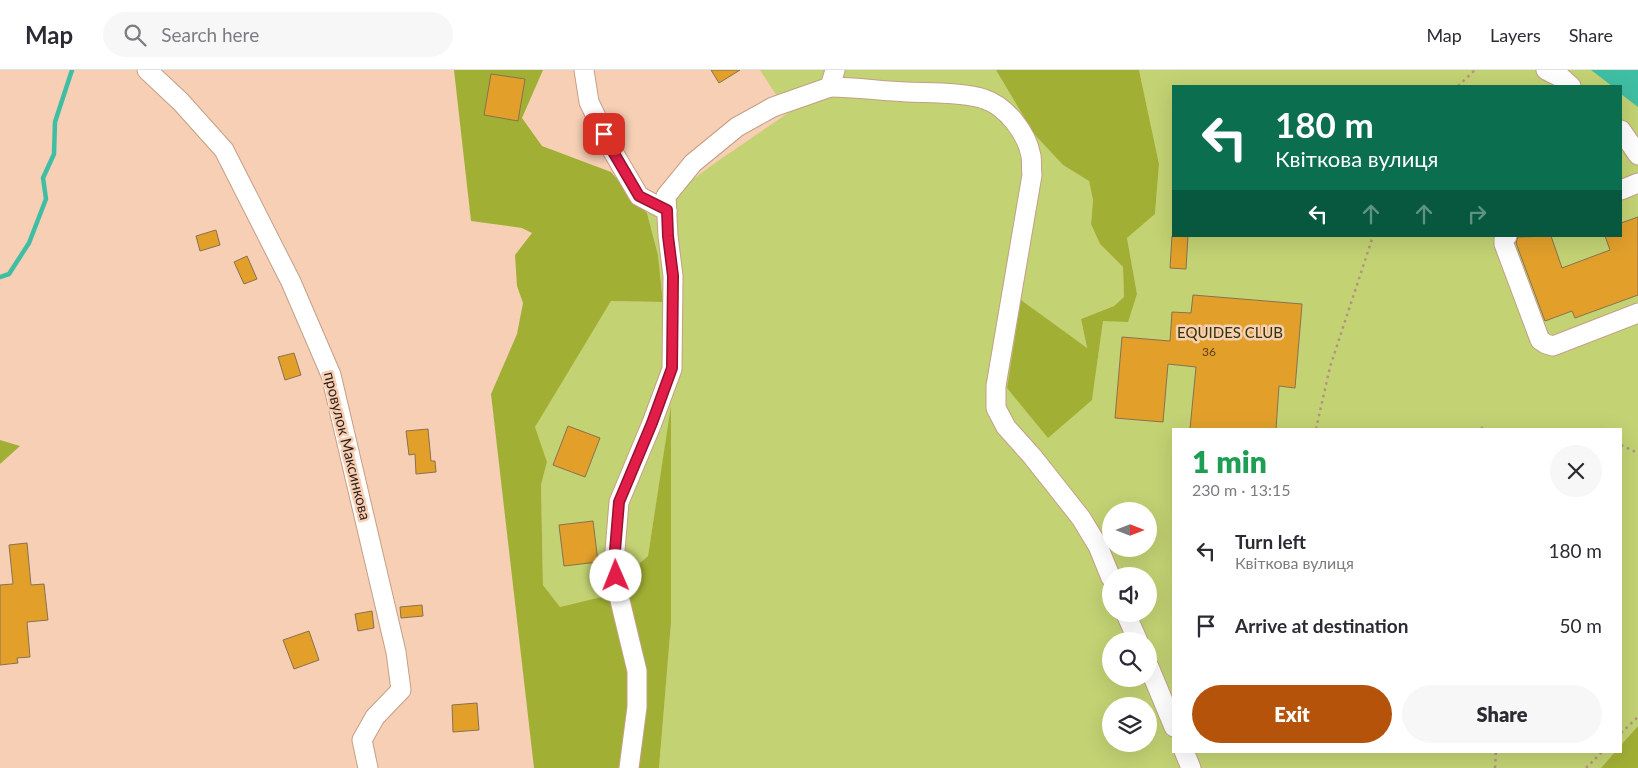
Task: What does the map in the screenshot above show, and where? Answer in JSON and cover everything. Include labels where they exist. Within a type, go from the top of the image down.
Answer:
[{"type":"street","name":"провулок Максинкова","points":[[147,70],[181,102],[224,150],[291,282],[331,375],[396,652],[401,690],[375,718],[362,740],[368,768]]},
{"type":"street","points":[[584,70],[589,102],[612,150],[639,196],[667,210]]},
{"type":"street","points":[[1546,70],[1562,78],[1570,85]]},
{"type":"street","points":[[630,768],[636,707],[636,671],[617,588],[614,563],[619,502],[652,423],[672,368],[673,276],[666,196],[693,163],[737,127],[773,107],[832,79],[848,87],[874,91],[960,95],[984,99],[1004,110],[1024,135],[1030,154],[1032,175],[996,386],[996,408],[1006,427],[1082,518],[1098,546],[1107,567]]},
{"type":"street","points":[[1622,131],[1638,155]]},
{"type":"street","points":[[1622,190],[1638,183]]},
{"type":"street","points":[[1506,237],[1504,244],[1540,340],[1546,344],[1552,346],[1638,313]]},
{"type":"street","points":[[1157,686],[1172,722]]},
{"type":"street","points":[[1185,753],[1192,768]]},
{"type":"path","points":[[1459,85],[1475,70]]},
{"type":"path","points":[[1316,428],[1330,367],[1373,237]]},
{"type":"path","points":[[1622,445],[1638,453]]},
{"type":"path","points":[[1622,732],[1638,717]]},
{"type":"path","points":[[1496,753],[1496,768]]},
{"type":"path","points":[[1586,768],[1601,753]]},
{"type":"green space","points":[[454,70],[543,70],[522,118],[542,146],[611,172],[647,213],[658,255],[663,302],[611,301],[535,427],[547,462],[541,485],[543,585],[560,607],[601,597],[648,556],[671,406],[671,623],[659,768],[534,768],[491,394],[517,334],[523,303],[517,286],[515,255],[532,233],[522,228],[471,221]]},
{"type":"green space","name":"EQUIDES CLUB","points":[[760,70],[996,70],[1034,134],[1063,165],[1089,181],[1093,200],[1091,224],[1100,244],[1123,267],[1124,297],[1114,306],[1081,319],[1087,349],[1021,300],[1092,400],[1103,320],[1137,294],[1127,238],[1155,214],[1159,164],[1139,70],[1638,70],[1638,726],[1622,744],[1622,428],[1172,428],[1172,753],[1614,753],[1601,768],[659,768],[671,623],[671,410],[648,556],[601,597],[560,607],[543,585],[541,485],[547,462],[534,427],[611,301],[663,302],[658,255],[647,213],[788,113]]},
{"type":"green space","points":[[996,70],[1139,70],[1159,164],[1155,214],[1127,238],[1137,294],[1128,322],[1103,321],[1092,400],[1048,438],[1007,388],[1021,300],[1087,348],[1081,319],[1114,306],[1124,297],[1123,267],[1100,244],[1091,224],[1093,200],[1089,181],[1063,165],[1034,134]]},
{"type":"green space","points":[[0,440],[20,446],[0,464]]},
{"type":"green space","points":[[1638,726],[1638,768],[1601,768],[1614,753],[1622,753],[1622,744]]},
{"type":"water","points":[[1591,70],[1638,70],[1638,107],[1622,95],[1622,85],[1611,85]]},
{"type":"building","points":[[711,70],[740,70],[719,83]]},
{"type":"building","points":[[491,74],[525,79],[518,121],[484,115]]},
{"type":"building","points":[[1638,217],[1638,295],[1575,318],[1572,311],[1545,321],[1516,243],[1518,237],[1551,237],[1562,268],[1610,250],[1605,237],[1622,237],[1622,223]]},
{"type":"building","points":[[216,230],[220,245],[200,251],[196,236]]},
{"type":"building","points":[[1172,236],[1188,237],[1186,269],[1170,268]]},
{"type":"building","points":[[247,256],[257,279],[244,284],[234,262]]},
{"type":"building","points":[[1193,295],[1302,304],[1295,388],[1279,386],[1276,428],[1190,428],[1196,367],[1168,364],[1163,422],[1115,418],[1122,337],[1170,341],[1172,312],[1191,313]]},
{"type":"building","points":[[294,353],[301,375],[285,380],[278,357]]},
{"type":"building","points":[[568,426],[600,438],[585,477],[553,465]]},
{"type":"building","points":[[428,429],[431,461],[435,461],[436,472],[416,474],[415,454],[409,455],[406,431]]},
{"type":"building","points":[[593,521],[598,562],[564,566],[559,525]]},
{"type":"building","points":[[27,543],[31,585],[44,584],[48,620],[27,622],[30,657],[17,658],[18,663],[0,665],[0,585],[13,584],[9,545]]},
{"type":"building","points":[[422,605],[423,616],[401,618],[400,607]]},
{"type":"building","points":[[372,611],[374,628],[358,631],[355,614]]},
{"type":"building","points":[[309,631],[319,660],[294,669],[283,640]]},
{"type":"building","points":[[477,703],[479,730],[453,732],[452,705]]},
{"type":"waterway","points":[[0,277],[9,274],[29,243],[46,199],[43,178],[54,154],[55,122],[72,70]]},
{"type":"route","points":[[604,134],[639,196],[667,210],[673,276],[672,368],[652,423],[619,502],[614,563],[616,576]]}]
